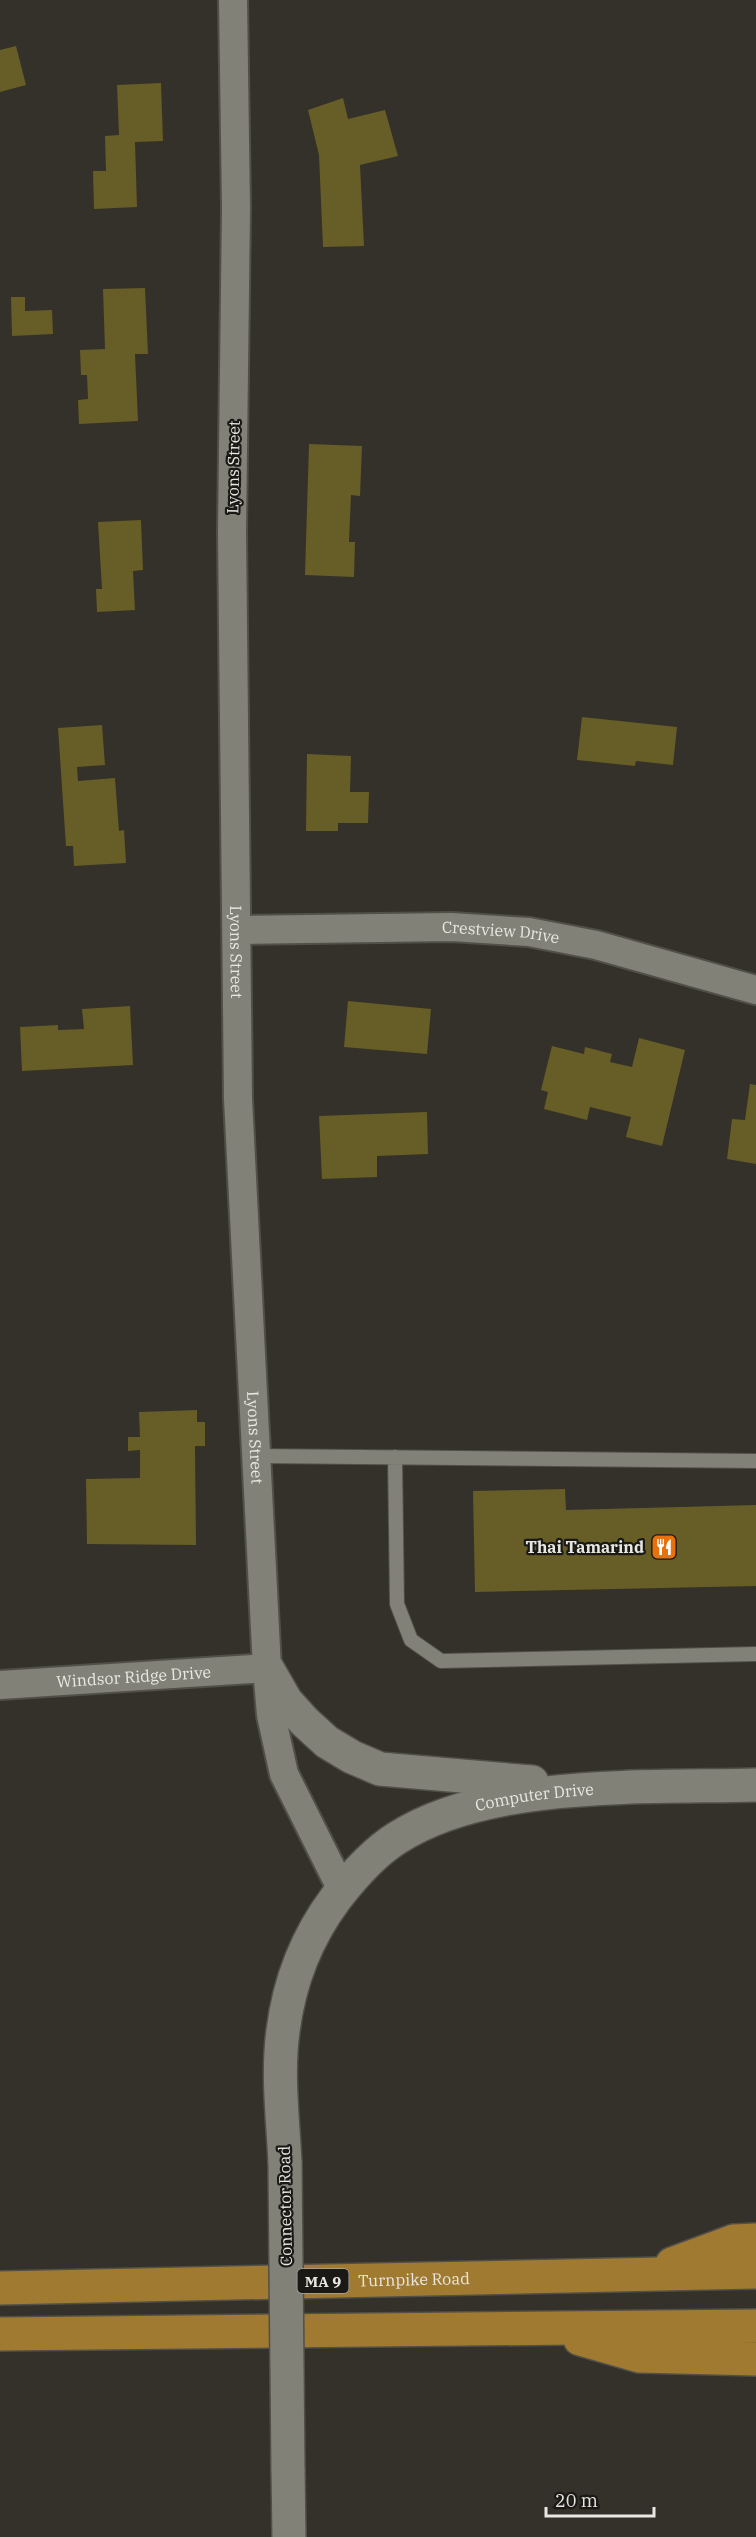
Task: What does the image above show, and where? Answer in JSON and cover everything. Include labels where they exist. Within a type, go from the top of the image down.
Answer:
[{"type":"highway","points":[[646,2273],[734,2241],[756,2240]]},
{"type":"highway","name":"Turnpike Road","points":[[0,2288],[756,2272]]},
{"type":"highway","points":[[0,2334],[756,2326]]},
{"type":"highway","points":[[543,2329],[639,2356],[756,2359]]},
{"type":"street","name":"Lyons Street","points":[[233,0],[236,219],[232,543],[238,1099],[258,1456],[267,1668],[271,1715],[284,1774],[342,1890]]},
{"type":"street","name":"Crestview Drive","points":[[237,930],[451,927],[529,932],[596,945],[756,990]]},
{"type":"street","name":"Windsor Ridge Drive","points":[[0,1685],[267,1668]]},
{"type":"street","points":[[267,1668],[286,1701],[327,1742],[352,1757],[380,1769],[620,1789]]},
{"type":"street","name":"Computer Drive","points":[[342,1890],[367,1862],[396,1838],[459,1810],[533,1794],[756,1785]]},
{"type":"street","name":"Connector Road","points":[[289,2537],[282,2033],[290,1989],[306,1947],[324,1914],[342,1890]]},
{"type":"lane","points":[[258,1456],[756,1461]]},
{"type":"lane","points":[[395,1457],[398,1604],[411,1640],[441,1661],[756,1654]]},
{"type":"building","points":[[16,46],[26,85],[0,92],[0,50]]},
{"type":"building","points":[[161,83],[163,141],[135,142],[137,207],[94,209],[93,171],[106,171],[105,136],[119,135],[117,85]]},
{"type":"building","points":[[343,98],[348,119],[385,110],[398,156],[360,165],[364,246],[323,247],[319,155],[308,110]]},
{"type":"building","points":[[145,288],[148,354],[135,354],[138,421],[79,424],[78,400],[88,399],[87,375],[81,375],[80,350],[105,349],[103,289]]},
{"type":"building","points":[[11,297],[25,297],[25,311],[52,310],[53,334],[12,336]]},
{"type":"building","points":[[309,444],[362,446],[360,496],[351,495],[349,542],[355,542],[354,577],[305,575]]},
{"type":"building","points":[[141,520],[143,570],[133,571],[135,610],[97,612],[96,589],[102,589],[98,522]]},
{"type":"building","points":[[582,717],[677,727],[673,765],[636,761],[635,766],[577,760]]},
{"type":"building","points":[[102,725],[105,765],[77,767],[78,781],[115,778],[119,831],[124,830],[126,863],[74,866],[73,846],[66,846],[58,728]]},
{"type":"building","points":[[307,754],[351,756],[350,792],[369,792],[368,823],[338,823],[338,831],[306,831]]},
{"type":"building","points":[[348,1001],[431,1009],[427,1054],[344,1047]]},
{"type":"building","points":[[130,1006],[133,1065],[22,1071],[20,1027],[58,1025],[58,1030],[84,1029],[82,1009]]},
{"type":"building","points":[[639,1038],[685,1050],[662,1146],[626,1137],[631,1117],[590,1107],[587,1120],[544,1109],[548,1092],[541,1090],[552,1046],[584,1054],[585,1047],[612,1054],[610,1062],[632,1067]]},
{"type":"building","points":[[750,1084],[756,1085],[756,1164],[727,1159],[732,1119],[745,1120]]},
{"type":"building","points":[[427,1112],[428,1154],[377,1156],[377,1177],[322,1179],[319,1116]]},
{"type":"building","points":[[197,1410],[197,1422],[205,1422],[205,1446],[195,1446],[196,1545],[87,1544],[86,1479],[140,1478],[140,1450],[128,1451],[128,1437],[140,1437],[139,1412]]},
{"type":"building","points":[[565,1489],[566,1510],[756,1505],[756,1586],[475,1592],[473,1491]]},
{"type":"place","name":"Thai Tamarind","points":[[664,1547]]}]
